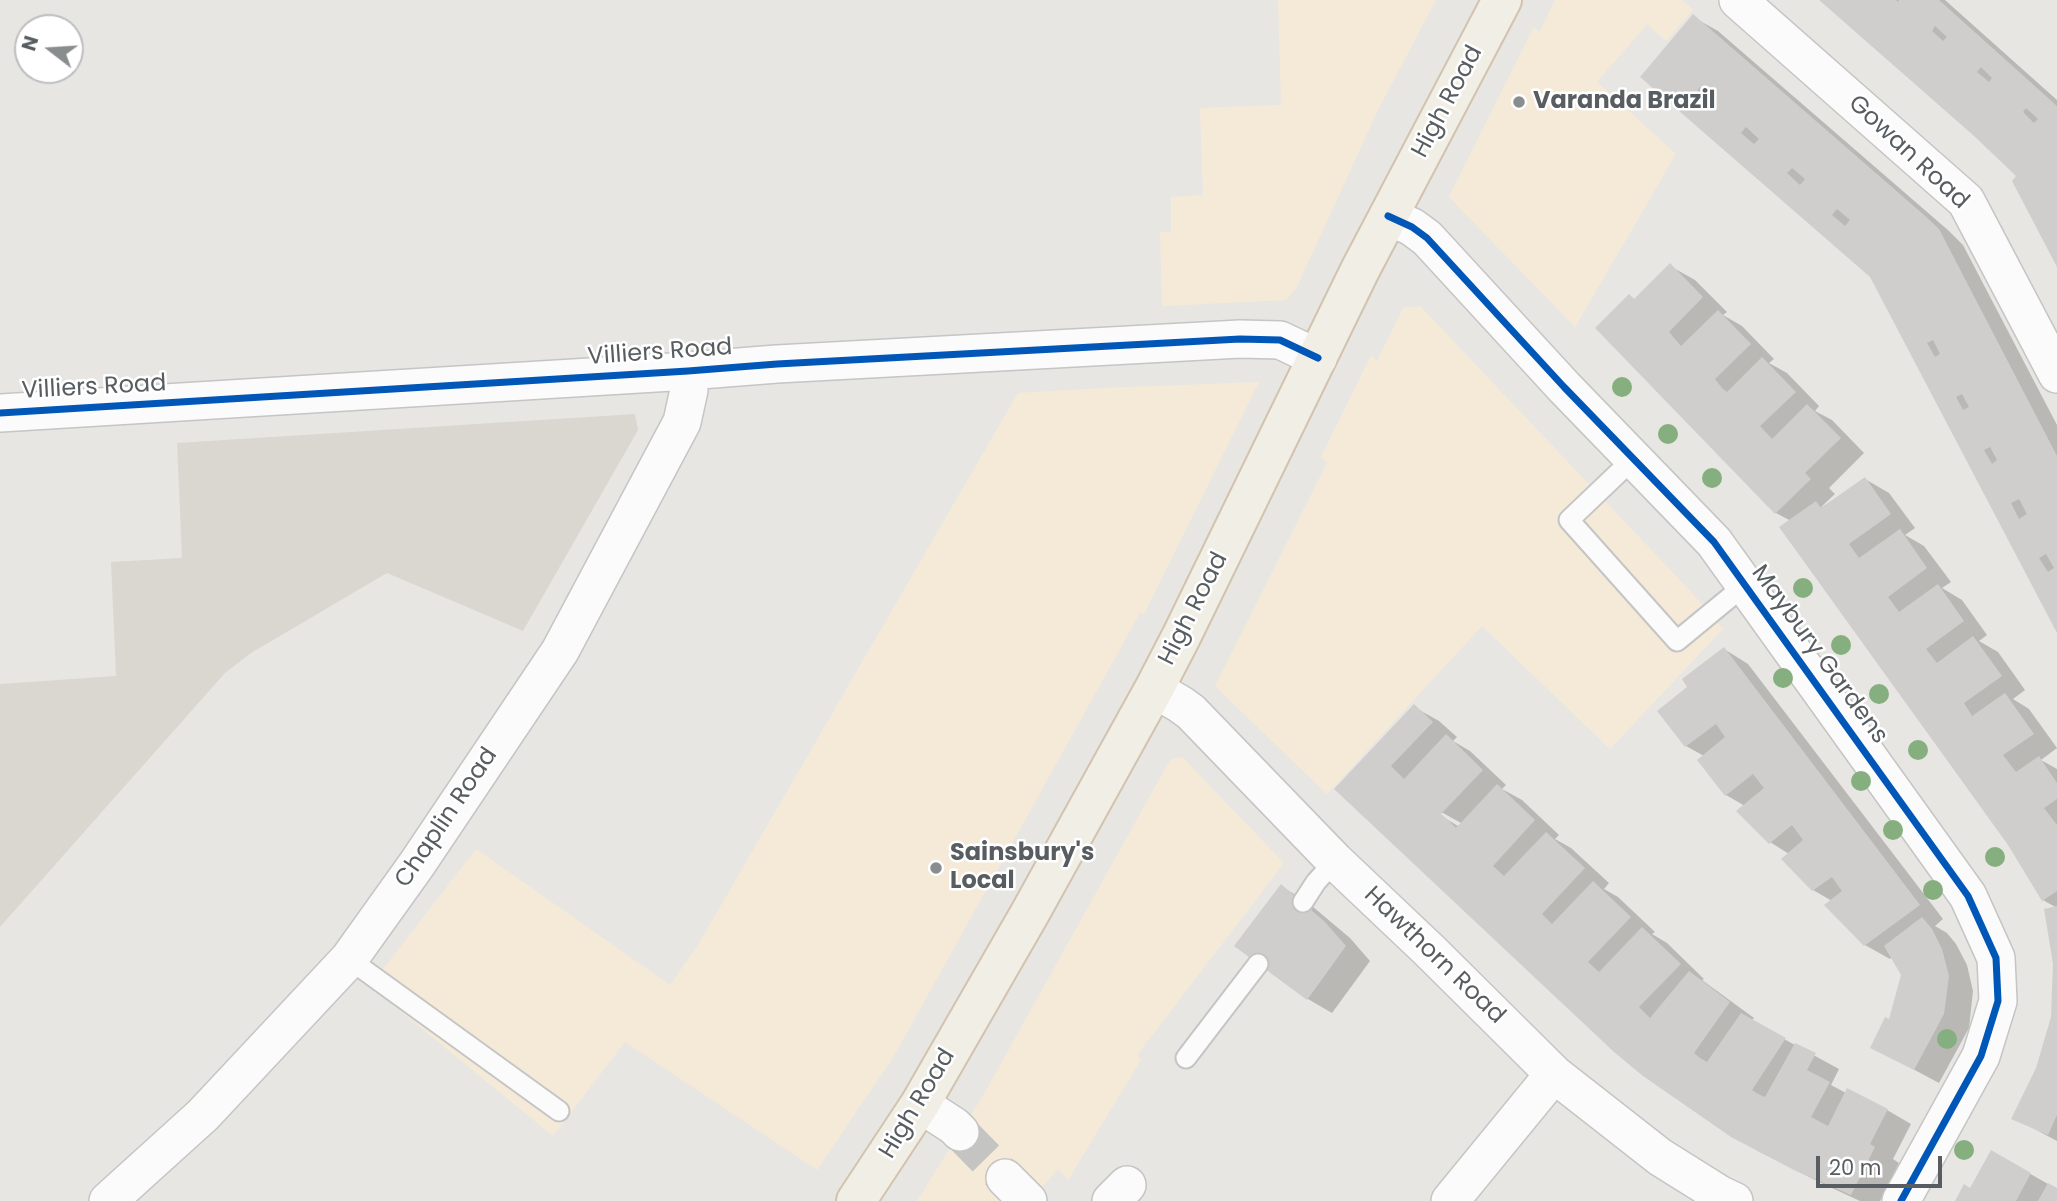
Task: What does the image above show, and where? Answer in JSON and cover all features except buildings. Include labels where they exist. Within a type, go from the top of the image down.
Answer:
[{"type":"main road","name":"High Road","points":[[856,1201],[920,1104],[1154,689],[1388,216],[1502,0]]},
{"type":"street","name":"Gowan Road","points":[[1738,0],[1966,201],[2057,374]]},
{"type":"street","name":"Maybury Gardens","points":[[1388,216],[1412,226],[1427,238],[1564,387],[1714,542],[1968,896],[1996,958],[1998,1001],[1981,1056],[1901,1201]]},
{"type":"street","name":"Villiers Road","points":[[0,413],[688,372],[777,364],[1240,339],[1280,340],[1318,358]]},
{"type":"street","name":"Chaplin Road","points":[[108,1201],[203,1115],[349,959],[417,864],[560,651],[682,422],[689,390],[688,372]]},
{"type":"street","name":"Hawthorn Road","points":[[1154,689],[1191,712],[1335,860],[1555,1074],[1660,1157],[1734,1201]]},
{"type":"street","points":[[1450,1201],[1555,1074]]},
{"type":"street","points":[[920,1104],[960,1132]]},
{"type":"lane","points":[[1633,458],[1569,520],[1677,641],[1745,585]]},
{"type":"lane","points":[[1303,902],[1335,860]]},
{"type":"lane","points":[[349,959],[559,1111]]},
{"type":"lane","points":[[1186,1058],[1258,964]]},
{"type":"shaded area","points":[[1278,0],[1436,0],[1377,112],[1296,289],[1286,300],[1162,306],[1160,232],[1171,232],[1171,197],[1203,195],[1200,108],[1281,105]]},
{"type":"shaded area","points":[[1555,0],[1682,0],[1693,10],[1666,41],[1647,24],[1597,82],[1676,154],[1575,327],[1449,197],[1534,27],[1540,32]]},
{"type":"shaded area","points":[[1404,307],[1421,307],[1723,629],[1610,749],[1482,626],[1327,794],[1215,686],[1327,463],[1321,457],[1371,355],[1377,361]]},
{"type":"shaded area","points":[[1259,382],[1144,614],[1140,613],[894,1056],[817,1170],[625,1042],[553,1136],[370,986],[476,849],[670,985],[698,945],[1018,393]]},
{"type":"shaded area","points":[[635,414],[638,430],[523,631],[387,573],[251,653],[225,673],[0,927],[0,684],[116,676],[111,562],[182,558],[177,443]]},
{"type":"shaded area","points":[[1182,757],[1284,863],[1137,1055],[1141,1060],[1068,1180],[1058,1169],[1035,1195],[1040,1201],[917,1201],[984,1094],[1170,760]]},
{"type":"tunnel","points":[[960,1132],[1005,1178]]},
{"type":"cycle path","points":[[1388,216],[1412,227],[1427,238],[1564,387],[1714,542],[1968,896],[1996,958],[1998,1001],[1981,1056],[1901,1201]]},
{"type":"cycle path","points":[[0,413],[777,364],[1240,339],[1280,340],[1318,358]]},
{"type":"place","name":"Varanda Brazil","points":[[1519,102]]},
{"type":"place","name":"Sainsbury's Local","points":[[936,868]]}]
